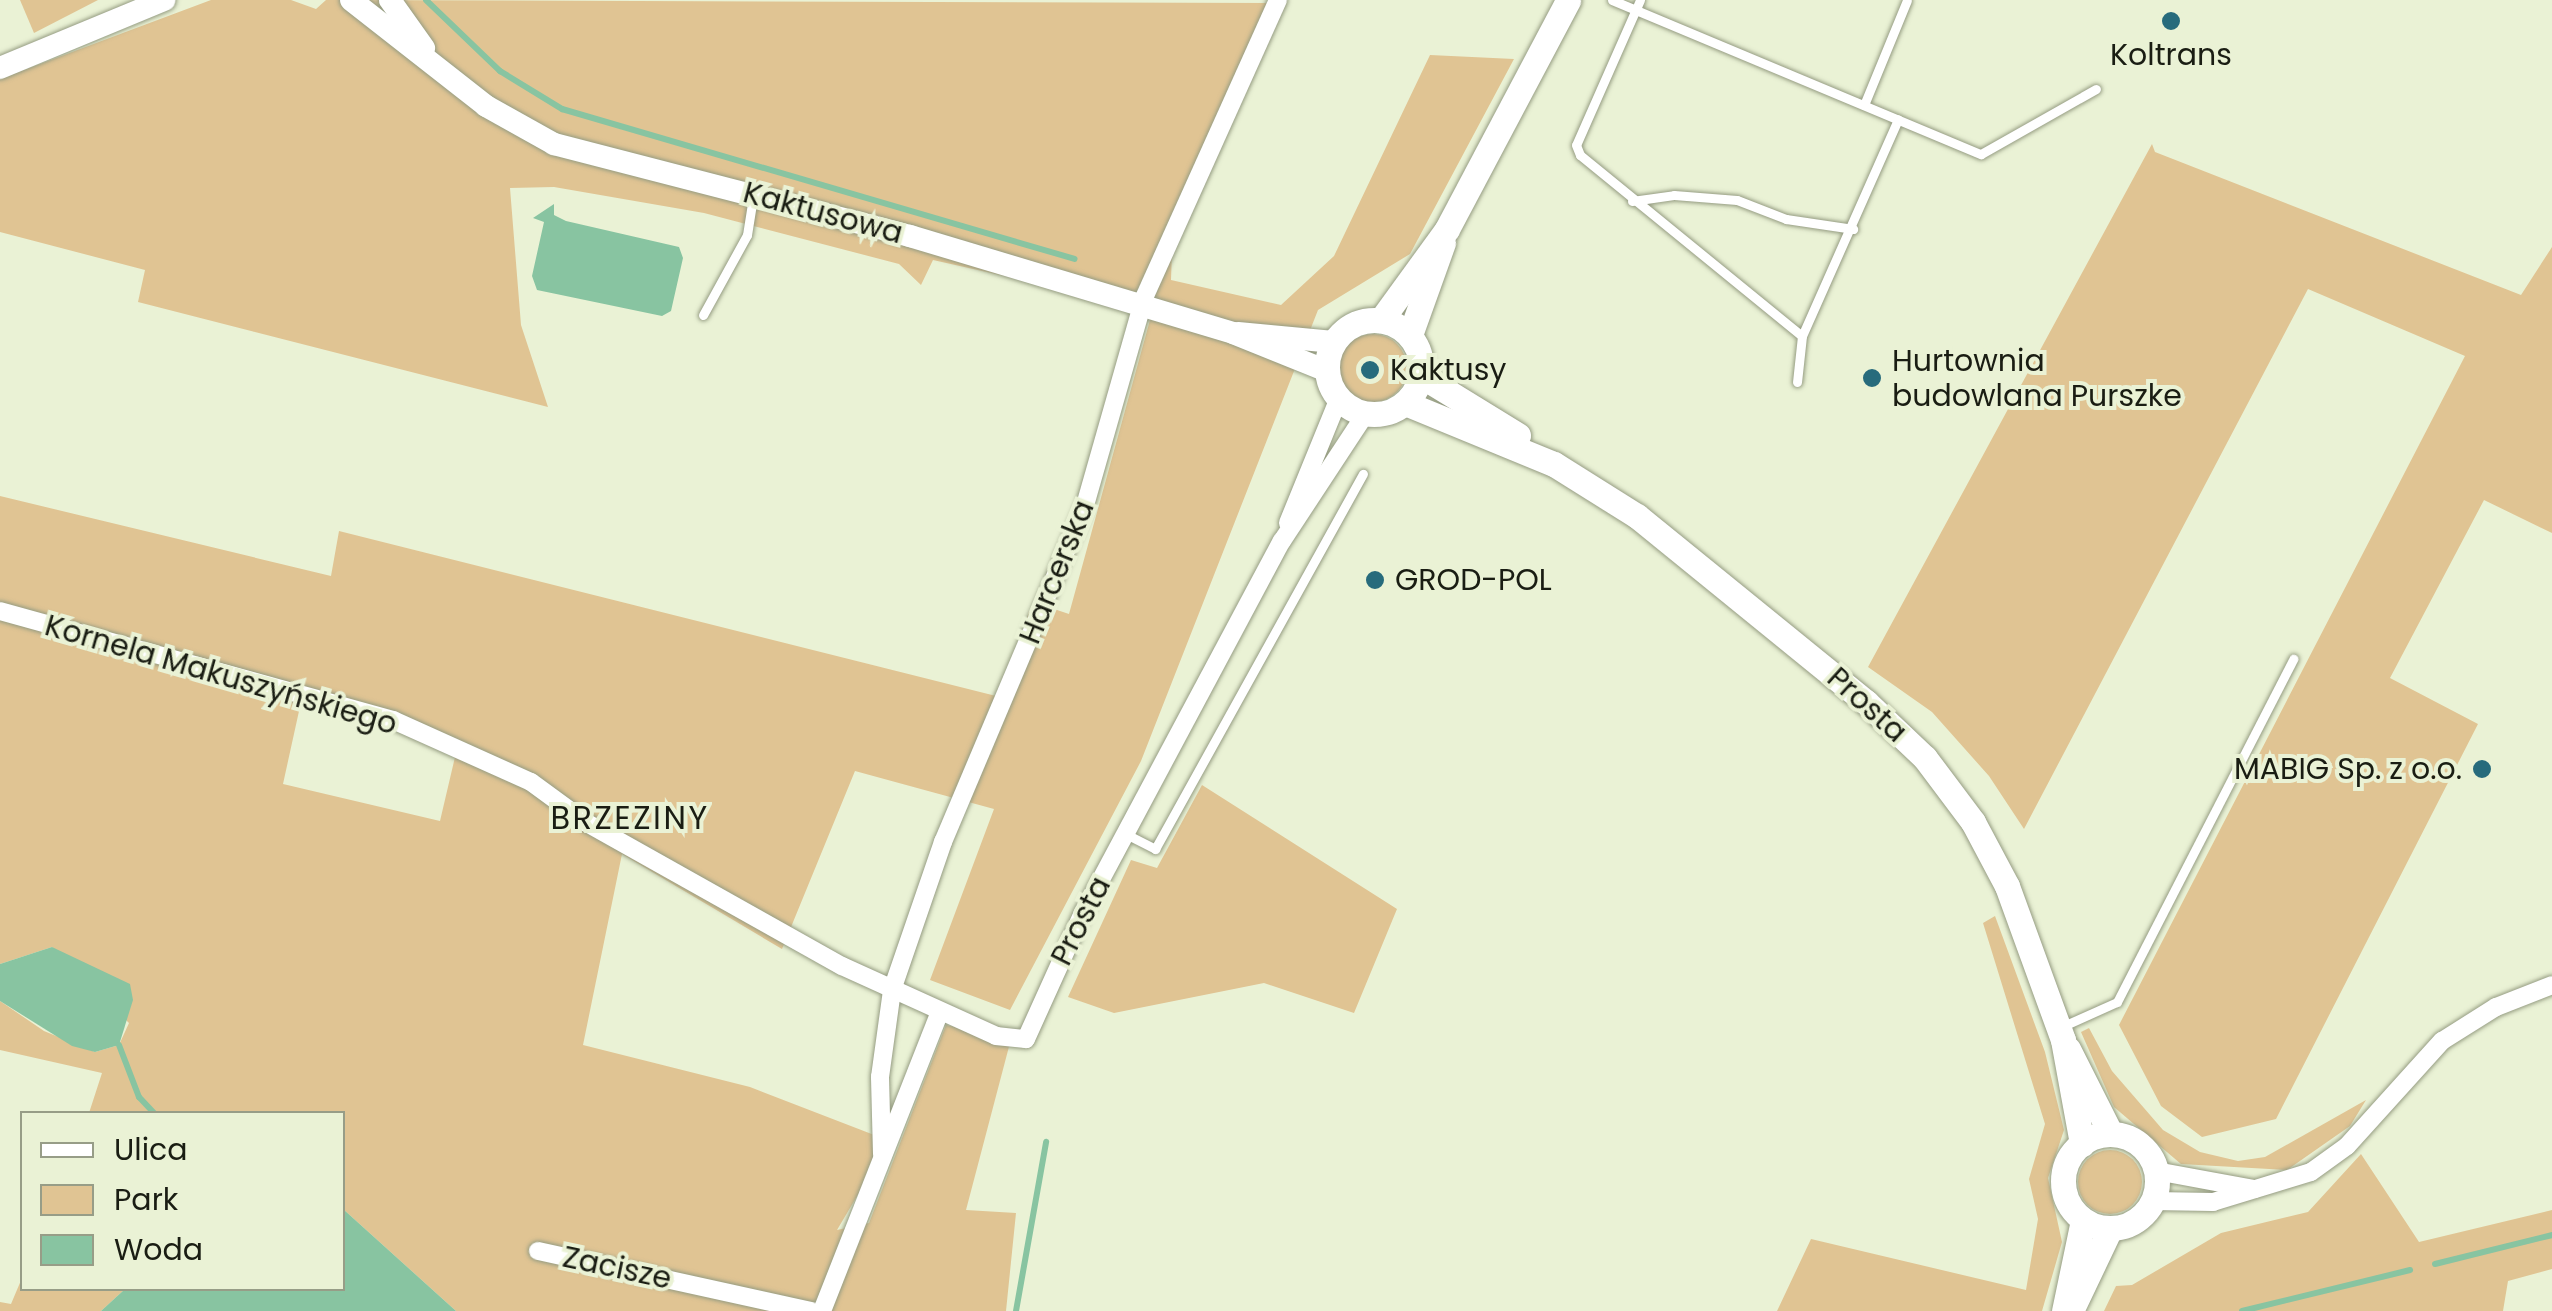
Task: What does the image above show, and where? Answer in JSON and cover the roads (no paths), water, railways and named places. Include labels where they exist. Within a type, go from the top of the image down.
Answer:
[{"type":"main road","points":[[1381,320],[1422,276],[1568,0]]},
{"type":"main road","points":[[1410,336],[1381,320],[1358,322],[1334,342],[1328,371],[1339,398],[1366,413],[1405,402],[1420,374],[1410,336],[1422,276]]},
{"type":"main road","name":"Prosta","points":[[1420,374],[1684,550],[1925,758],[2000,870],[2078,1084],[2111,1134]]},
{"type":"main road","name":"Prosta","points":[[1405,402],[1517,442]]},
{"type":"main road","name":"Prosta","points":[[2078,1084],[2082,1144]]},
{"type":"main road","points":[[2068,1311],[2078,1280],[2083,1220],[2063,1186],[2067,1163],[2082,1144],[2111,1134],[2140,1145],[2156,1171],[2154,1201],[2133,1223],[2110,1229],[2083,1220]]},
{"type":"main road","points":[[2078,1280],[2110,1229]]},
{"type":"street","name":"Kaktusowa","points":[[351,0],[486,106],[554,144],[753,194],[1140,310],[1233,332],[1334,342]]},
{"type":"street","name":"Kaktusowa","points":[[390,0],[432,60]]},
{"type":"street","name":"Harcerska","points":[[882,1154],[880,1077],[892,990],[943,842],[1084,509],[1140,310],[1278,0]]},
{"type":"street","points":[[0,68],[155,1]]},
{"type":"street","name":"Kaktusowa","points":[[1233,332],[1328,371]]},
{"type":"street","name":"Prosta","points":[[1282,541],[1339,398]]},
{"type":"street","name":"Prosta","points":[[1026,1039],[1126,834],[1282,541],[1366,413]]},
{"type":"street","name":"Kornela Makuszyńskiego","points":[[0,612],[393,720],[531,782],[587,823],[892,990],[996,1036],[1026,1039]]},
{"type":"street","points":[[2154,1201],[2212,1202],[2298,1179],[2337,1155],[2442,1041],[2496,1007],[2552,985]]},
{"type":"street","name":"Harcerska","points":[[822,1311],[940,1012]]},
{"type":"street","points":[[2156,1171],[2260,1190]]},
{"type":"street","name":"Zacisze","points":[[538,1251],[812,1311]]},
{"type":"lane","points":[[1612,0],[1638,5],[1981,154],[2096,89]]},
{"type":"lane","points":[[1864,105],[1908,0]]},
{"type":"lane","points":[[1638,5],[1576,146],[1597,175],[1754,291],[1802,336]]},
{"type":"lane","points":[[1797,382],[1802,336],[1853,229],[1898,119]]},
{"type":"lane","points":[[702,314],[747,234],[753,194]]},
{"type":"lane","points":[[1632,202],[1674,195],[1737,200],[1786,220],[1853,229]]},
{"type":"lane","points":[[1126,834],[1155,849],[1363,474]]},
{"type":"lane","points":[[2061,1034],[2116,1002],[2293,659]]},
{"type":"water","points":[[554,204],[554,215],[566,221],[679,247],[683,258],[671,311],[662,316],[537,290],[532,276],[544,222],[533,218]]},
{"type":"water","points":[[52,947],[130,984],[133,1000],[119,1045],[95,1052],[72,1046],[0,1001],[0,964]]},
{"type":"water","points":[[345,1211],[456,1311],[101,1311],[123,1291],[345,1291]]},
{"type":"waterway","points":[[426,0],[500,71],[562,109],[1075,259]]},
{"type":"waterway","points":[[119,1045],[139,1097],[152,1111]]},
{"type":"waterway","points":[[1016,1311],[1046,1142]]},
{"type":"waterway","points":[[2435,1264],[2552,1235]]},
{"type":"waterway","points":[[2242,1311],[2410,1270]]},
{"type":"place","name":"Koltrans","points":[[2171,21]]},
{"type":"place","name":"Kaktusy","points":[[1370,370]]},
{"type":"place","name":"Hurtownia budowlana Purszke","points":[[1872,378]]},
{"type":"place","name":"GROD-POL","points":[[1375,580]]},
{"type":"place","name":"MABIG Sp. z o.o.","points":[[2482,769]]},
{"type":"district","name":"BRZEZINY","points":[[630,818]]}]
